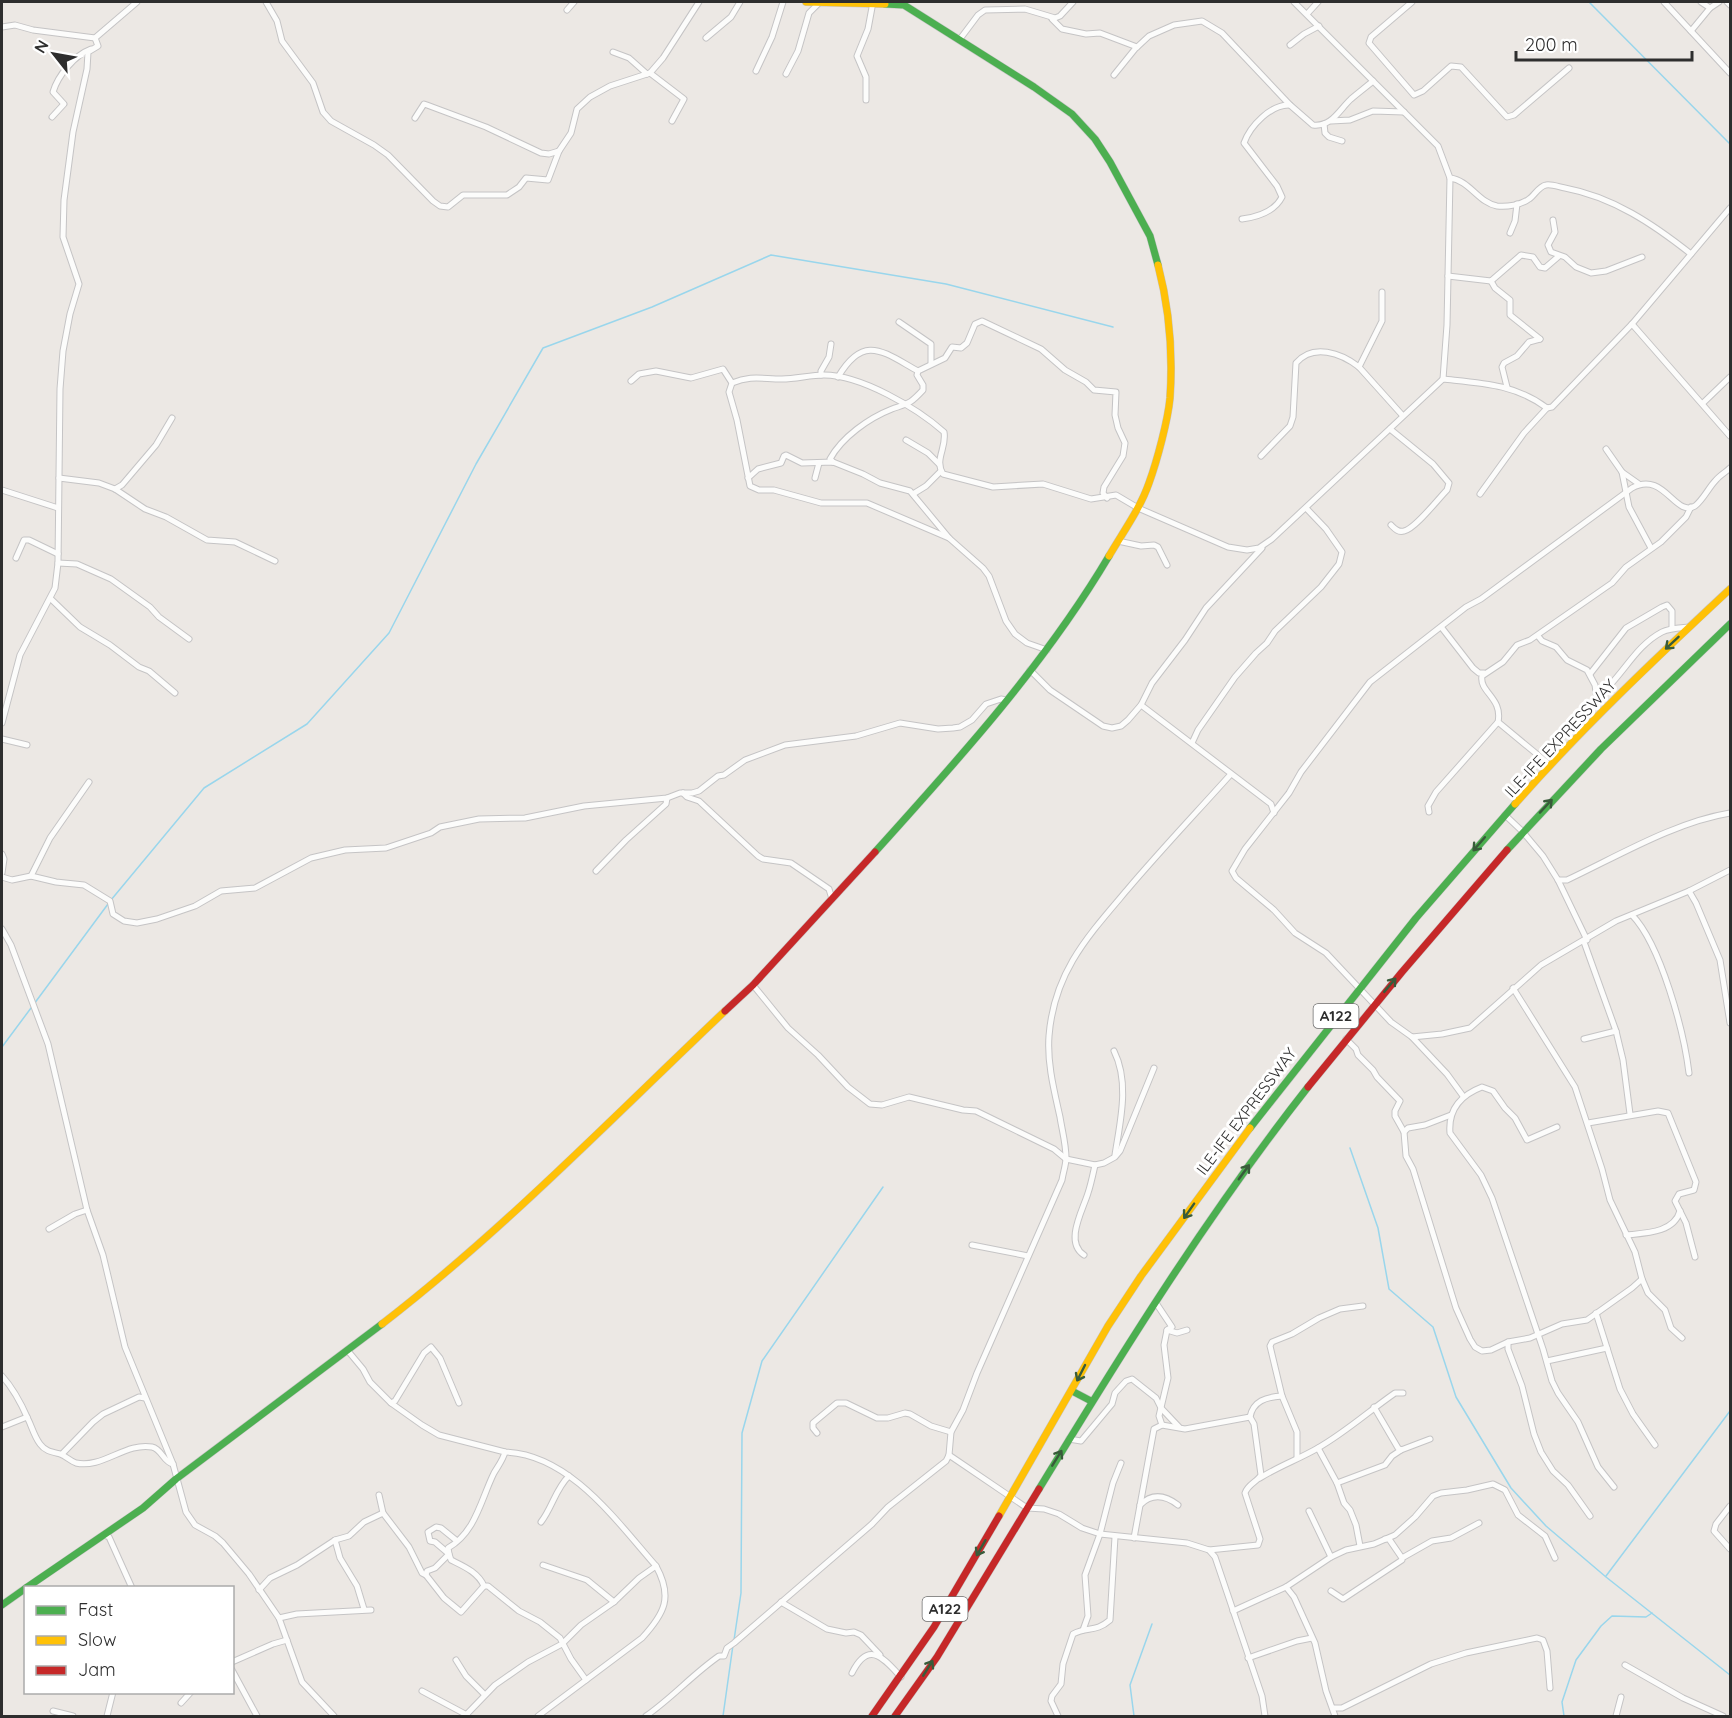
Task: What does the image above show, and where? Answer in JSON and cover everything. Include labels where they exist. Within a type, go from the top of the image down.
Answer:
[{"type":"main road","points":[[29,1586],[143,1508],[176,1479],[420,1295],[510,1215],[753,985],[928,791],[1047,650],[1081,602],[1138,508],[1149,484],[1170,399],[1168,318],[1165,291],[1150,236],[1110,162],[1085,127],[1072,114],[905,3],[806,2]]},
{"type":"main road","name":"ILE-IFE EXPRESSWAY","points":[[872,1716],[900,1679],[934,1627],[1072,1392],[1108,1326],[1141,1276],[1239,1141],[1360,987],[1505,815],[1579,734],[1731,589]]},
{"type":"main road","name":"ILE-IFE EXPRESSWAY","points":[[895,1716],[914,1691],[1091,1401],[1219,1205],[1254,1158],[1374,1004],[1522,831],[1639,710],[1731,624]]},
{"type":"main road","points":[[1072,1392],[1091,1401]]},
{"type":"main road","points":[[2,1605],[24,1589]]},
{"type":"main road","points":[[900,1679],[914,1691]]},
{"type":"street","points":[[2,27],[15,25],[33,30],[95,38],[137,2]]},
{"type":"street","points":[[266,2],[277,21],[282,41],[313,84],[323,112],[332,121],[388,155],[440,206],[448,207],[463,195],[507,195],[519,187],[526,178],[548,180],[559,151],[571,133],[577,109],[590,97],[610,86],[649,74],[663,58],[699,2]]},
{"type":"street","points":[[567,10],[574,2]]},
{"type":"street","points":[[706,38],[731,17],[740,2]]},
{"type":"street","points":[[756,71],[783,2]]},
{"type":"street","points":[[866,100],[866,77],[857,56],[868,29],[873,2]]},
{"type":"street","points":[[1050,18],[1060,16],[1073,2]]},
{"type":"street","points":[[1030,670],[1050,690],[1103,726],[1112,728],[1121,726],[1141,705],[1152,683],[1206,608],[1254,555],[1443,379],[1450,178],[1438,146],[1294,2]]},
{"type":"street","points":[[1307,14],[1318,2]]},
{"type":"street","points":[[1412,2],[1371,38],[1369,43],[1414,95],[1424,91],[1451,66],[1455,65],[1461,67],[1507,117],[1514,115],[1569,68]]},
{"type":"street","points":[[1665,2],[1731,73]]},
{"type":"street","points":[[1701,2],[1710,8]]},
{"type":"street","points":[[1691,31],[1710,8],[1719,2]]},
{"type":"street","points":[[1727,2],[1731,5]]},
{"type":"street","points":[[786,74],[798,51],[809,13],[819,3]]},
{"type":"street","points":[[960,39],[978,15],[985,10],[1025,9],[1050,18],[1062,29],[1086,34],[1100,33],[1137,47]]},
{"type":"street","points":[[1114,75],[1137,47],[1158,31],[1174,25],[1202,21],[1212,26],[1231,42],[1290,105],[1313,125],[1350,120],[1372,111],[1404,112]]},
{"type":"street","points":[[1290,45],[1319,26]]},
{"type":"street","points":[[95,38],[98,46]]},
{"type":"street","points":[[52,117],[64,104],[61,98],[53,92],[55,83],[83,52],[98,46]]},
{"type":"street","points":[[2,723],[20,655],[56,588],[60,389],[63,351],[79,284],[63,237],[64,200],[73,132],[87,69],[88,52],[98,46]]},
{"type":"street","points":[[613,52],[629,58],[684,99],[672,121]]},
{"type":"street","points":[[1331,121],[1349,100],[1373,81]]},
{"type":"street","points":[[415,118],[424,104],[475,122],[541,153],[549,154],[559,151]]},
{"type":"street","points":[[1242,219],[1256,217],[1280,201],[1282,196],[1277,186],[1244,143],[1261,119],[1277,107],[1290,105]]},
{"type":"street","points":[[1324,124],[1325,133],[1329,137],[1342,141]]},
{"type":"street","points":[[1450,178],[1457,179],[1497,206],[1527,201],[1546,185],[1607,200],[1664,232],[1691,254]]},
{"type":"street","points":[[1510,233],[1515,221],[1517,204]]},
{"type":"street","points":[[1480,494],[1524,433],[1547,408],[1552,407],[1565,395],[1632,324],[1731,208]]},
{"type":"street","points":[[1553,220],[1555,232],[1548,245],[1551,252],[1565,257],[1576,267],[1591,273],[1606,271],[1642,257]]},
{"type":"street","points":[[1448,276],[1491,281],[1521,255],[1533,257],[1540,267],[1545,268],[1559,256]]},
{"type":"street","points":[[1491,281],[1495,288],[1510,300],[1510,315],[1540,339],[1529,342],[1517,356],[1504,363],[1502,367],[1508,387]]},
{"type":"street","points":[[1359,367],[1382,321],[1382,292]]},
{"type":"street","points":[[918,371],[945,358],[951,347],[961,348],[967,343],[975,324],[982,321],[1041,349],[1065,370],[1086,382],[1094,390],[1116,392],[1115,415],[1125,443],[1123,456],[1104,487],[1107,498]]},
{"type":"street","points":[[899,322],[931,344],[932,364]]},
{"type":"street","points":[[1632,324],[1731,436]]},
{"type":"street","points":[[821,375],[829,357],[831,344]]},
{"type":"street","points":[[838,377],[851,357],[869,349],[878,350],[918,371]]},
{"type":"street","points":[[1261,456],[1290,426],[1294,408],[1296,363],[1308,353],[1329,352],[1350,360],[1403,416]]},
{"type":"street","points":[[631,381],[639,374],[656,371],[691,378],[723,369],[732,383]]},
{"type":"street","points":[[832,462],[830,459],[835,449],[851,434],[873,418],[892,409],[908,405],[923,390],[923,385],[917,375],[918,371]]},
{"type":"street","points":[[913,494],[926,486],[940,468],[940,455],[945,443],[944,432],[908,405],[873,388],[838,377],[821,375],[783,379],[754,377],[732,383],[729,392],[750,486],[821,503],[867,503],[949,538]]},
{"type":"street","points":[[1703,404],[1731,377]]},
{"type":"street","points":[[1443,379],[1508,387],[1529,396],[1547,408]]},
{"type":"street","points":[[115,489],[122,485],[156,446],[172,418]]},
{"type":"street","points":[[1390,429],[1433,464],[1449,483],[1447,489],[1412,527],[1404,531],[1397,531],[1391,525]]},
{"type":"street","points":[[906,440],[928,453],[943,474],[957,479],[993,487],[1043,484],[1091,500],[1121,496],[1138,508],[1228,547],[1247,550],[1259,548],[1272,539]]},
{"type":"street","points":[[1606,449],[1622,472],[1639,484],[1657,485],[1682,506],[1696,505],[1717,478],[1731,468]]},
{"type":"street","points":[[748,478],[758,470],[781,463],[786,455],[796,461],[832,462],[880,483],[910,491],[949,538],[989,576],[1006,621],[1016,634],[1027,643],[1047,650]]},
{"type":"street","points":[[816,478],[819,463]]},
{"type":"street","points":[[1622,472],[1629,507],[1651,548]]},
{"type":"street","points":[[59,478],[99,483],[115,489],[145,508],[207,540],[235,542],[275,561]]},
{"type":"street","points":[[1463,1096],[1447,1074],[1412,1037],[1391,1022],[1326,953],[1295,933],[1274,910],[1233,875],[1234,867],[1301,772],[1370,682],[1466,608],[1639,484]]},
{"type":"street","points":[[2,490],[58,508]]},
{"type":"street","points":[[1429,812],[1428,806],[1436,792],[1498,722],[1499,707],[1481,680],[1485,673],[1503,662],[1517,645],[1538,636],[1612,583],[1626,567],[1661,542],[1678,526],[1691,507]]},
{"type":"street","points":[[1192,743],[1198,730],[1235,677],[1267,643],[1275,631],[1321,587],[1339,564],[1342,552],[1336,541],[1306,508]]},
{"type":"street","points":[[16,558],[24,540],[29,540],[58,554]]},
{"type":"street","points":[[1118,541],[1141,546],[1154,545],[1158,547],[1167,565]]},
{"type":"street","points":[[58,563],[77,564],[111,579],[189,639]]},
{"type":"street","points":[[51,599],[80,627],[110,645],[131,662],[149,671],[175,693]]},
{"type":"street","points":[[1590,674],[1626,628],[1667,605],[1672,611],[1672,628]]},
{"type":"street","points":[[1579,734],[1582,719],[1591,704],[1645,644],[1660,632],[1672,628],[1689,627]]},
{"type":"street","points":[[1442,628],[1473,668],[1479,673],[1485,673]]},
{"type":"street","points":[[1538,636],[1542,641],[1556,647],[1567,660],[1581,666],[1590,674],[1595,685],[1597,699]]},
{"type":"street","points":[[1595,685],[1605,690]]},
{"type":"street","points":[[2,854],[4,859],[2,875],[12,880],[31,876],[84,885],[110,901],[113,914],[124,921],[137,923],[195,906],[221,891],[255,888],[303,861],[337,851],[386,848],[431,833],[440,827],[479,819],[525,818],[584,806],[667,798],[699,791],[718,776],[724,775],[745,760],[785,745],[856,736],[900,723],[938,729],[960,727],[972,720],[986,704],[1001,699],[1006,700]]},
{"type":"street","points":[[1141,705],[1271,804],[1274,813]]},
{"type":"street","points":[[1498,722],[1550,765]]},
{"type":"street","points":[[2,739],[27,745]]},
{"type":"street","points":[[646,1716],[659,1712],[688,1680],[719,1656],[724,1656],[727,1648],[872,1524],[888,1507],[946,1461],[949,1455],[951,1432],[963,1410],[1062,1180],[1066,1159],[1065,1142],[1052,1082],[1049,1054],[1052,1012],[1061,980],[1074,956],[1092,931],[1143,870],[1230,774]]},
{"type":"street","points":[[31,876],[50,838],[89,782]]},
{"type":"street","points":[[683,793],[699,801],[758,856],[791,863],[829,889],[832,899]]},
{"type":"street","points":[[596,871],[666,804],[667,798]]},
{"type":"street","points":[[1271,804],[1281,803]]},
{"type":"street","points":[[1558,880],[1567,880],[1684,825],[1711,816],[1731,813]]},
{"type":"street","points":[[1505,815],[1543,856],[1558,880],[1585,941],[1617,1031],[1630,1114]]},
{"type":"street","points":[[1412,1037],[1470,1028],[1541,965],[1616,921],[1689,891],[1731,870]]},
{"type":"street","points":[[1689,891],[1720,960],[1731,1023]]},
{"type":"street","points":[[1632,915],[1640,923],[1661,968],[1680,1028],[1689,1073]]},
{"type":"street","points":[[2,929],[11,945],[48,1044],[87,1210],[103,1255],[125,1347],[173,1464],[186,1512],[195,1525],[215,1536],[223,1544],[279,1618],[302,1682],[334,1716]]},
{"type":"street","points":[[753,985],[788,1028],[818,1055],[848,1088],[870,1104],[882,1105],[909,1097],[976,1111],[1054,1149],[1066,1159],[1095,1165],[1115,1157],[1120,1151],[1154,1068]]},
{"type":"street","points":[[1513,988],[1575,1087],[1610,1200],[1635,1252],[1642,1279],[1648,1293],[1665,1311],[1671,1328],[1682,1338]]},
{"type":"street","points":[[1584,1039],[1617,1031]]},
{"type":"street","points":[[1346,1039],[1400,1101],[1395,1116],[1404,1132],[1406,1156],[1413,1169],[1456,1308],[1475,1347],[1482,1351],[1491,1350],[1508,1342],[1539,1335],[1562,1324],[1587,1320],[1642,1279]]},
{"type":"street","points":[[1114,1052],[1121,1066],[1123,1079],[1115,1157]]},
{"type":"street","points":[[1404,1132],[1408,1128],[1425,1125],[1450,1115],[1463,1096],[1482,1087],[1493,1090],[1515,1118],[1527,1140],[1557,1127]]},
{"type":"street","points":[[1588,1123],[1630,1114],[1658,1111],[1668,1113],[1696,1182],[1694,1190],[1677,1196],[1675,1202],[1686,1224],[1695,1257]]},
{"type":"street","points":[[1450,1115],[1450,1133],[1481,1175],[1492,1198],[1539,1335],[1552,1381],[1558,1394],[1578,1422],[1598,1467],[1614,1487]]},
{"type":"street","points":[[1084,1256],[1080,1254],[1075,1243],[1075,1234],[1095,1165]]},
{"type":"street","points":[[50,1229],[75,1214],[87,1210]]},
{"type":"street","points":[[1626,1235],[1664,1229],[1675,1222],[1680,1211]]},
{"type":"street","points":[[972,1245],[1028,1256]]},
{"type":"street","points":[[1155,1302],[1172,1327],[1167,1330],[1164,1345],[1168,1378],[1161,1408],[1162,1425]]},
{"type":"street","points":[[1297,1457],[1297,1432],[1282,1396],[1270,1346],[1272,1342],[1292,1334],[1319,1318],[1340,1309],[1363,1306]]},
{"type":"street","points":[[1596,1313],[1620,1389],[1633,1414],[1655,1445]]},
{"type":"street","points":[[1167,1330],[1178,1333],[1188,1330]]},
{"type":"street","points":[[1508,1342],[1508,1349],[1522,1386],[1541,1452],[1553,1472],[1568,1485],[1590,1516]]},
{"type":"street","points":[[391,1403],[395,1401],[424,1353],[431,1347],[440,1358],[459,1402]]},
{"type":"street","points":[[1547,1361],[1606,1348]]},
{"type":"street","points":[[348,1351],[363,1369],[370,1382],[391,1403],[439,1435],[548,1461],[595,1498],[656,1566],[665,1585],[667,1599],[656,1623],[642,1638],[538,1716]]},
{"type":"street","points":[[2,1376],[21,1402],[41,1446],[49,1451],[80,1463],[96,1461],[129,1449],[152,1447],[157,1449],[167,1462],[173,1464]]},
{"type":"street","points":[[1069,1439],[1081,1441],[1112,1404],[1113,1396],[1126,1381],[1132,1379],[1156,1398],[1161,1408],[1178,1426],[1185,1429]]},
{"type":"street","points":[[949,1455],[1027,1508],[1044,1509],[1059,1514],[1082,1528],[1115,1537],[1188,1543],[1209,1550],[1222,1550],[1258,1545],[1260,1539],[1245,1493],[1247,1488],[1351,1427],[1374,1407],[1398,1391],[1403,1393]]},
{"type":"street","points":[[1259,1479],[1261,1467],[1254,1424],[1250,1417],[1252,1408],[1257,1402],[1282,1396]]},
{"type":"street","points":[[62,1455],[103,1414],[139,1397],[145,1398]]},
{"type":"street","points":[[817,1433],[813,1428],[813,1423],[837,1403],[846,1403],[877,1418],[910,1414],[931,1426],[951,1432]]},
{"type":"street","points":[[1374,1407],[1401,1450]]},
{"type":"street","points":[[2,1427],[27,1417]]},
{"type":"street","points":[[1134,1538],[1154,1429],[1162,1425],[1185,1429],[1250,1417]]},
{"type":"street","points":[[1337,1483],[1385,1465],[1401,1450],[1430,1439]]},
{"type":"street","points":[[1318,1448],[1337,1483],[1344,1503],[1350,1510],[1360,1546]]},
{"type":"street","points":[[484,1586],[481,1580],[468,1569],[451,1560],[448,1548],[465,1533],[476,1516],[505,1452]]},
{"type":"street","points":[[1083,1630],[1088,1616],[1084,1580],[1121,1462]]},
{"type":"street","points":[[541,1522],[569,1476]]},
{"type":"street","points":[[1233,1611],[1286,1587],[1331,1557],[1395,1535],[1433,1497],[1442,1493],[1493,1485],[1504,1490],[1518,1515],[1545,1536],[1555,1558]]},
{"type":"street","points":[[379,1495],[382,1513],[409,1547],[422,1573],[444,1598],[461,1612],[484,1586]]},
{"type":"street","points":[[1139,1506],[1154,1496],[1171,1500],[1178,1505]]},
{"type":"street","points":[[1731,1506],[1716,1524],[1714,1531],[1731,1549]]},
{"type":"street","points":[[1310,1511],[1331,1557]]},
{"type":"street","points":[[258,1590],[270,1578],[297,1565],[335,1540],[349,1536],[364,1522],[382,1513]]},
{"type":"street","points":[[1331,1591],[1343,1599],[1376,1579],[1402,1558],[1432,1541],[1451,1538],[1479,1523]]},
{"type":"street","points":[[449,1554],[435,1542],[430,1541],[428,1532],[436,1527],[441,1528],[457,1541]]},
{"type":"street","points":[[104,1535],[109,1537],[132,1586]]},
{"type":"street","points":[[1058,1716],[1051,1701],[1061,1684],[1063,1664],[1073,1634],[1083,1630],[1094,1630],[1110,1620],[1115,1537]]},
{"type":"street","points":[[1385,1539],[1392,1542],[1402,1558]]},
{"type":"street","points":[[279,1618],[297,1614],[317,1614],[323,1611],[367,1610],[357,1586],[340,1558],[335,1540]]},
{"type":"street","points":[[1209,1550],[1215,1557],[1262,1696],[1265,1716]]},
{"type":"street","points":[[1215,1557],[1222,1550]]},
{"type":"street","points":[[426,1575],[449,1554]]},
{"type":"street","points":[[543,1565],[587,1580],[614,1602]]},
{"type":"street","points":[[422,1691],[467,1716],[484,1694],[519,1667],[562,1644],[581,1625],[614,1602],[639,1578],[656,1566]]},
{"type":"street","points":[[484,1586],[488,1586],[519,1611],[550,1629],[560,1638],[586,1680]]},
{"type":"street","points":[[1286,1587],[1294,1597],[1312,1638],[1335,1716]]},
{"type":"street","points":[[781,1602],[827,1629],[861,1635],[900,1679]]},
{"type":"street","points":[[1248,1658],[1312,1638]]},
{"type":"street","points":[[1333,1708],[1342,1708],[1431,1664],[1466,1653],[1538,1638],[1543,1640],[1546,1651],[1550,1688]]},
{"type":"street","points":[[234,1661],[287,1640]]},
{"type":"street","points":[[852,1672],[864,1658],[874,1654],[880,1655]]},
{"type":"street","points":[[456,1660],[466,1676],[484,1694]]},
{"type":"street","points":[[1625,1665],[1683,1698],[1723,1716]]},
{"type":"street","points":[[234,1674],[257,1716]]},
{"type":"street","points":[[107,1716],[112,1694]]},
{"type":"street","points":[[181,1703],[189,1694]]},
{"type":"street","points":[[1616,1716],[1621,1697]]},
{"type":"street","points":[[53,1712],[73,1716]]},
{"type":"waterway","points":[[1589,2],[1730,144]]},
{"type":"waterway","points":[[111,900],[204,788],[307,724],[389,633],[476,464],[543,348],[652,307],[771,255],[946,284],[1113,327]]},
{"type":"waterway","points":[[34,1004],[108,904]]},
{"type":"waterway","points":[[2,1047],[31,1008]]},
{"type":"waterway","points":[[1350,1148],[1378,1228],[1389,1289],[1433,1327],[1456,1397],[1511,1488],[1546,1526],[1606,1577],[1730,1675]]},
{"type":"waterway","points":[[734,1640],[741,1593],[742,1433],[762,1361],[883,1187]]},
{"type":"waterway","points":[[1606,1576],[1730,1411]]},
{"type":"waterway","points":[[1564,1716],[1562,1702],[1576,1660],[1601,1626],[1612,1616],[1646,1617],[1652,1613]]},
{"type":"waterway","points":[[1134,1716],[1130,1685],[1152,1624]]},
{"type":"waterway","points":[[723,1716],[733,1645]]},
{"type":"traffic: fast","points":[[885,4],[904,5],[1034,87],[1072,114],[1095,139],[1110,162],[1150,236],[1158,265]]},
{"type":"traffic: fast","points":[[875,852],[1000,710],[1057,635],[1109,556]]},
{"type":"traffic: fast","points":[[1507,850],[1601,749],[1730,624]]},
{"type":"traffic: fast","points":[[1250,1128],[1416,918],[1515,804]]},
{"type":"traffic: fast","points":[[1039,1489],[1102,1386],[1201,1234],[1308,1087]]},
{"type":"traffic: fast","points":[[29,1586],[143,1508],[176,1479],[382,1324]]},
{"type":"traffic: fast","points":[[1072,1391],[1091,1401]]},
{"type":"traffic: fast","points":[[2,1605],[24,1589]]},
{"type":"traffic: slow","points":[[806,2],[885,4]]},
{"type":"traffic: slow","points":[[1109,556],[1145,493],[1159,452],[1169,407],[1171,365],[1169,331],[1158,265]]},
{"type":"traffic: slow","points":[[1515,804],[1593,721],[1730,589]]},
{"type":"traffic: slow","points":[[382,1324],[472,1250],[515,1211],[725,1011]]},
{"type":"traffic: slow","points":[[999,1516],[1108,1326],[1141,1276],[1250,1128]]},
{"type":"traffic: jam","points":[[1308,1087],[1402,972],[1507,850]]},
{"type":"traffic: jam","points":[[725,1011],[753,985],[875,852]]},
{"type":"traffic: jam","points":[[895,1716],[937,1657],[1039,1489]]},
{"type":"traffic: jam","points":[[872,1716],[934,1627],[999,1516]]}]
